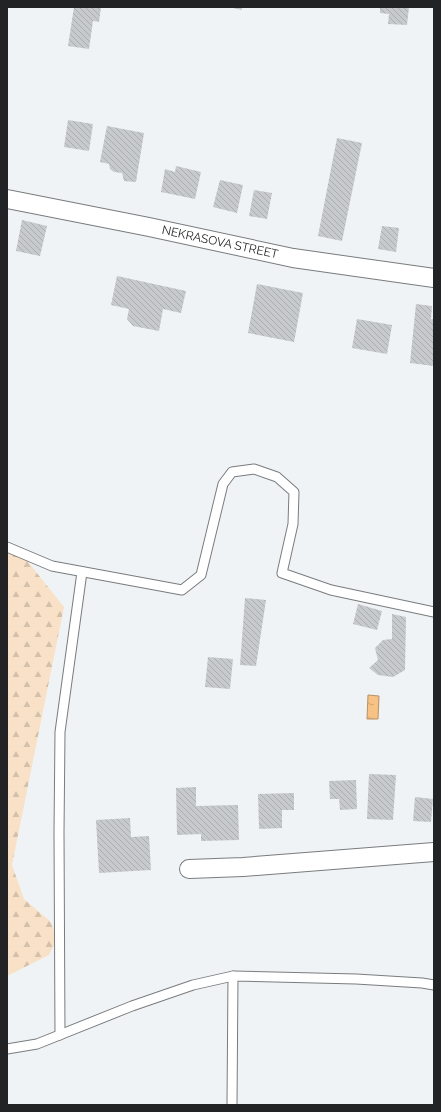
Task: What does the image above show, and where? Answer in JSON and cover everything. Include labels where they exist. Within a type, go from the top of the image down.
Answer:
[{"type":"street","name":"NEKRASOVA STREET","points":[[7,199],[293,258],[434,278]]},
{"type":"street","points":[[189,869],[243,867],[434,852]]},
{"type":"lane","points":[[7,547],[52,566],[182,590],[201,575],[224,484],[232,472],[254,469],[277,477],[294,492],[293,524],[282,573],[331,590],[434,612]]},
{"type":"lane","points":[[60,1035],[60,732],[82,572]]},
{"type":"lane","points":[[232,1105],[234,976]]},
{"type":"lane","points":[[7,1049],[37,1044],[132,1006],[193,985],[234,976],[422,983],[434,986]]},
{"type":"green space","points":[[7,548],[21,553],[64,607],[12,865],[24,899],[51,922],[57,939],[49,955],[7,976]]},
{"type":"water","points":[[368,695],[379,696],[378,719],[367,719]]},
{"type":"building","points":[[74,7],[101,7],[99,22],[93,21],[89,49],[68,46]]},
{"type":"building","points":[[228,7],[242,7],[242,10]]},
{"type":"building","points":[[380,7],[409,7],[407,25],[388,24],[389,14],[380,13]]},
{"type":"building","points":[[68,120],[93,124],[89,151],[64,147]]},
{"type":"building","points":[[107,126],[144,133],[136,182],[124,181],[122,173],[114,172],[110,169],[109,164],[100,162]]},
{"type":"building","points":[[337,138],[362,143],[342,241],[318,236]]},
{"type":"building","points":[[176,166],[201,172],[195,199],[161,192],[165,169],[175,172]]},
{"type":"building","points":[[220,180],[243,185],[237,213],[213,207]]},
{"type":"building","points":[[254,190],[272,193],[267,219],[249,216]]},
{"type":"building","points":[[22,220],[47,226],[40,256],[16,251]]},
{"type":"building","points":[[382,226],[399,228],[396,252],[378,249]]},
{"type":"building","points":[[117,276],[186,291],[181,313],[163,309],[159,331],[133,326],[127,319],[129,309],[111,305]]},
{"type":"building","points":[[257,284],[303,293],[294,342],[248,333]]},
{"type":"building","points":[[416,304],[432,306],[431,319],[434,319],[434,366],[410,363]]},
{"type":"building","points":[[357,319],[392,325],[387,354],[352,348]]},
{"type":"building","points":[[245,598],[266,600],[256,666],[240,665]]},
{"type":"building","points":[[358,604],[382,611],[377,630],[353,624]]},
{"type":"building","points":[[392,614],[406,617],[405,670],[393,677],[378,675],[369,668],[378,660],[375,648],[383,640],[392,639]]},
{"type":"building","points":[[208,657],[233,659],[230,689],[205,687]]},
{"type":"building","points":[[369,774],[396,775],[393,820],[367,819]]},
{"type":"building","points":[[356,780],[357,809],[340,810],[339,799],[330,799],[329,781]]},
{"type":"building","points":[[196,787],[196,806],[238,805],[239,840],[201,841],[201,834],[177,835],[176,788]]},
{"type":"building","points":[[294,793],[294,810],[282,810],[282,828],[259,829],[258,794]]},
{"type":"building","points":[[415,797],[433,799],[431,822],[413,821]]},
{"type":"building","points":[[130,818],[131,837],[149,836],[151,870],[99,873],[96,820]]}]
